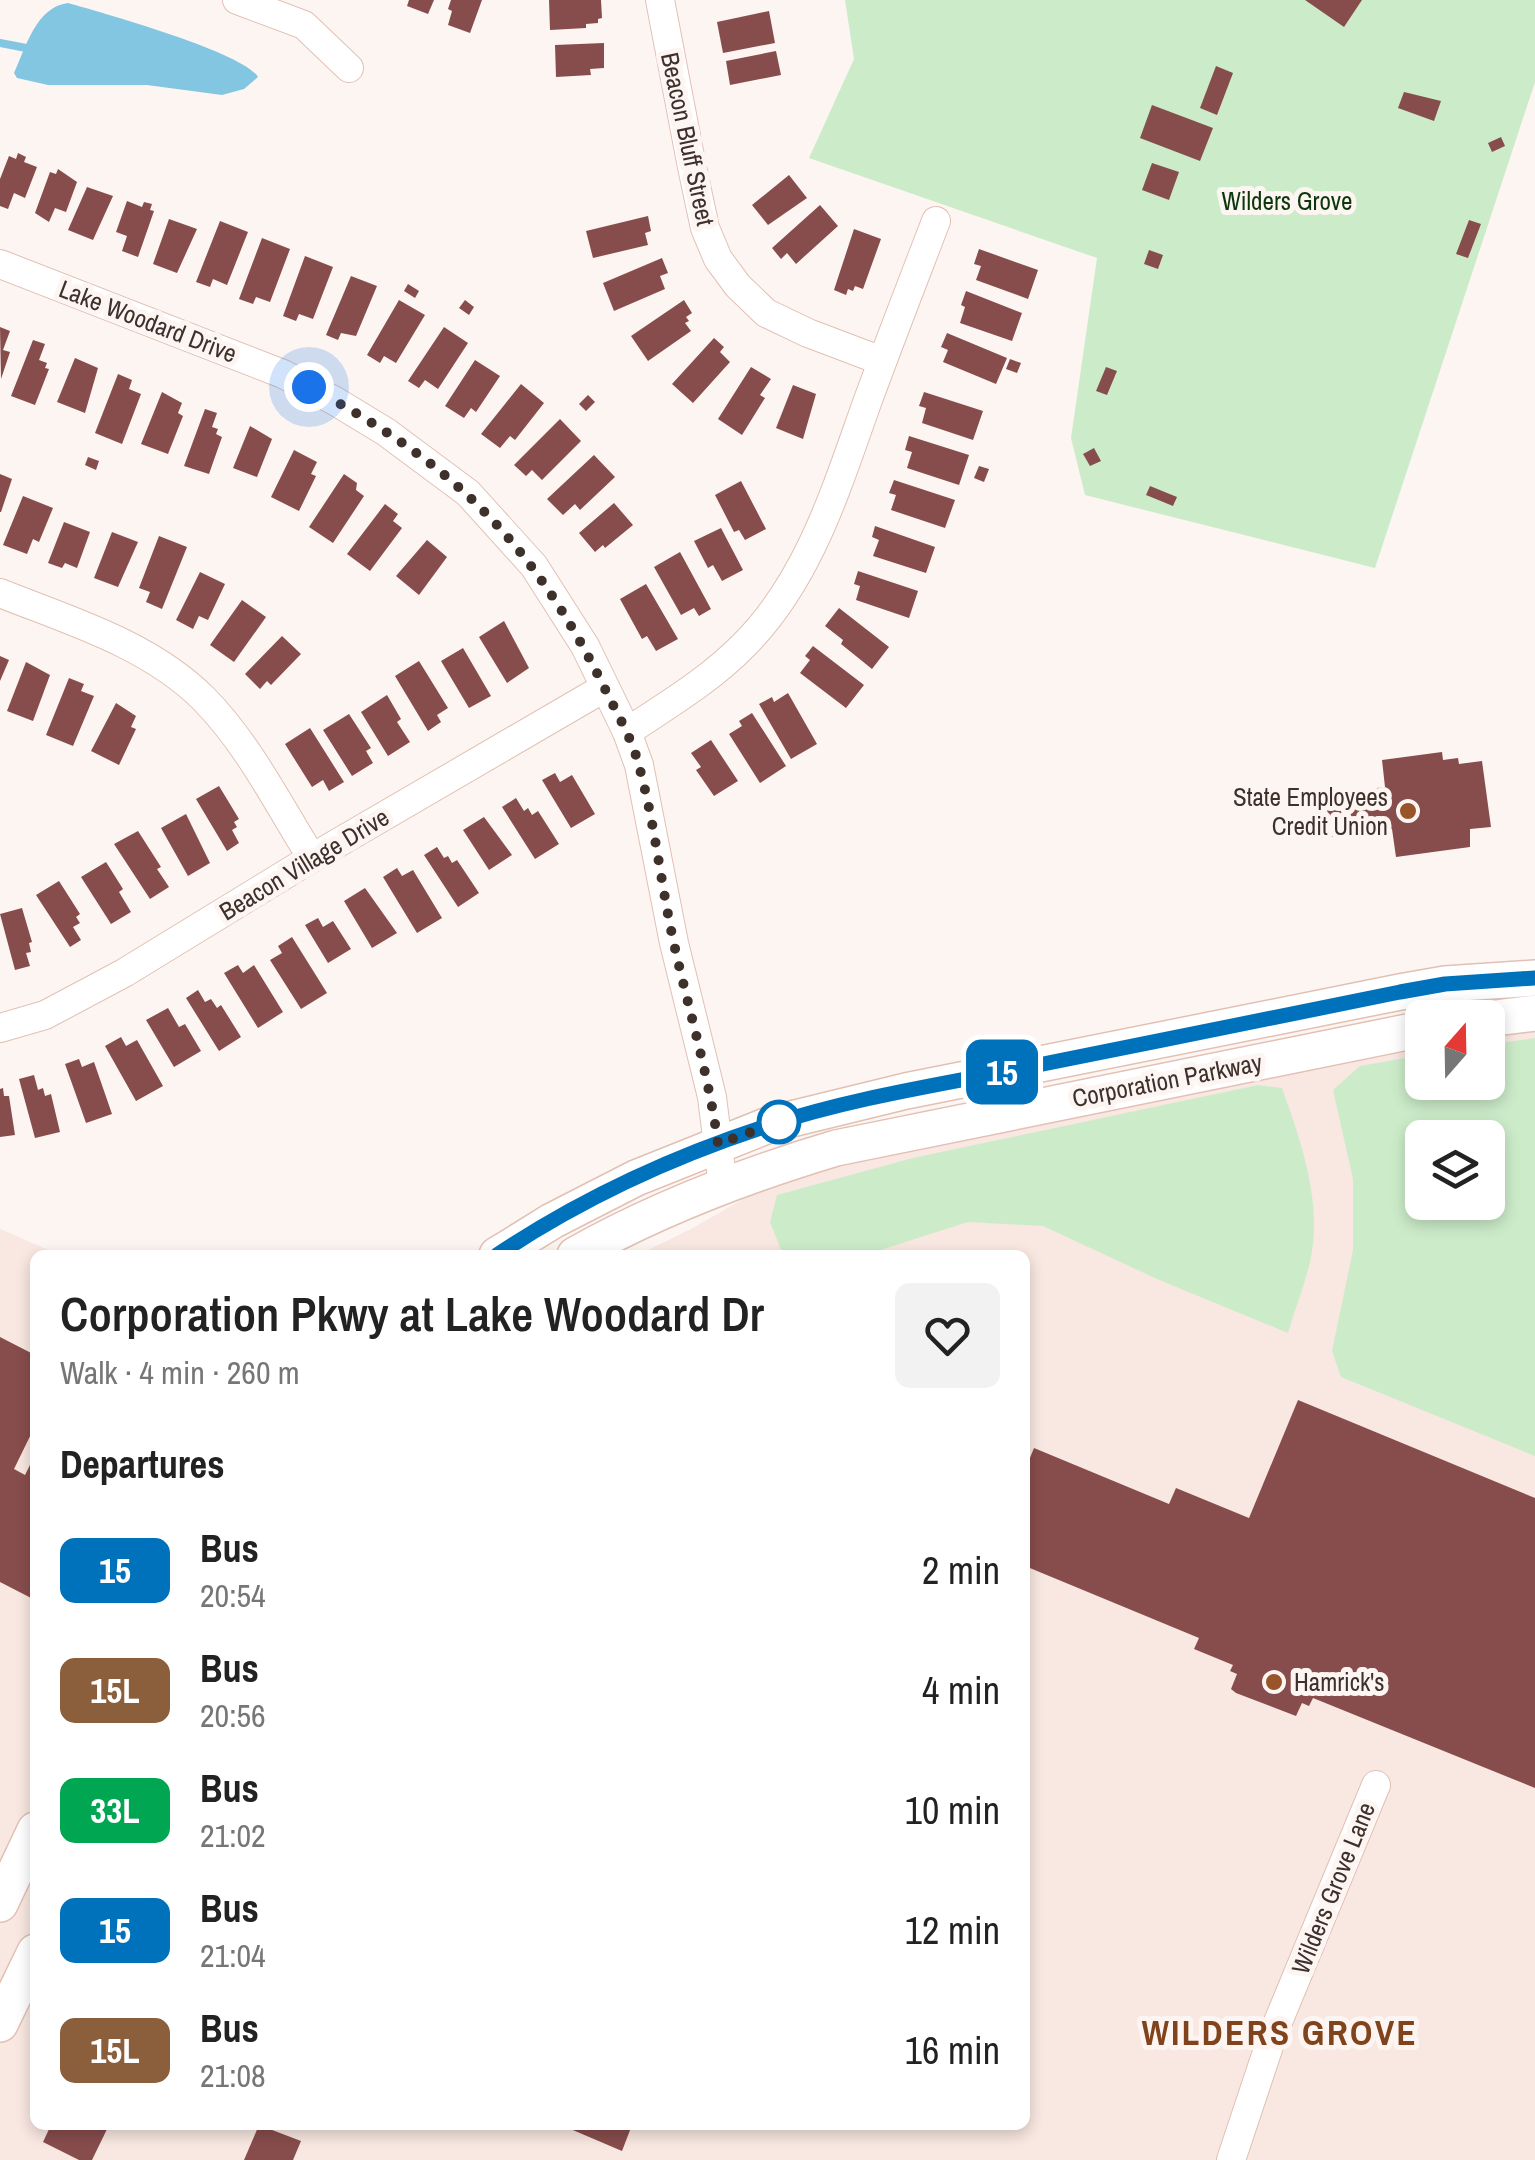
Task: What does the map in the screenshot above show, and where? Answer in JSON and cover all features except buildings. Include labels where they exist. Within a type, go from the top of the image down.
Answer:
[{"type":"main road","points":[[1445,984],[1535,965]]},
{"type":"main road","name":"Corporation Parkway","points":[[506,1250],[594,1198],[718,1144],[771,1124],[860,1100],[1445,984],[1535,978]]},
{"type":"main road","points":[[1505,1017],[1535,1013]]},
{"type":"main road","name":"Corporation Parkway","points":[[585,1250],[650,1216],[723,1186],[836,1148],[1405,1032]]},
{"type":"main road","points":[[0,1904],[30,1841]]},
{"type":"main road","points":[[0,2024],[30,1962]]},
{"type":"street","points":[[237,0],[304,25],[349,68]]},
{"type":"street","name":"Beacon Bluff Street","points":[[660,0],[692,167],[706,228],[718,259],[738,286],[766,312],[808,334],[882,361]]},
{"type":"street","points":[[627,732],[720,668],[746,644],[780,602],[816,538],[936,221]]},
{"type":"street","name":"Lake Woodard Drive","points":[[0,264],[284,374],[386,432],[468,493],[523,553],[560,603],[627,732],[639,765],[674,943],[712,1097],[723,1186]]},
{"type":"street","points":[[0,593],[135,649],[202,698],[236,737],[312,858]]},
{"type":"street","name":"Beacon Village Drive","points":[[0,1028],[45,1016],[124,973],[604,688]]},
{"type":"street","name":"Wilders Grove Lane","points":[[1231,2160],[1272,2034],[1376,1785]]},
{"type":"shaded area","name":"Wilders Grove","points":[[1535,1028],[1535,2160],[0,2160],[0,1229],[48,1250],[30,1250],[30,2130],[1030,2130],[1030,1250],[648,1250],[771,1183],[916,1144],[1405,1047],[1405,1100],[1505,1100],[1505,1031]]},
{"type":"green space","name":"Wilders Grove","points":[[845,0],[1535,0],[1535,82],[1375,568],[1085,495],[1071,438],[1097,258],[809,158],[854,59]]},
{"type":"green space","points":[[1535,1038],[1535,1456],[1341,1377],[1332,1351],[1353,1250],[1353,1179],[1333,1090],[1360,1066],[1405,1058],[1405,1100],[1505,1100],[1505,1042]]},
{"type":"green space","points":[[1258,1085],[1282,1088],[1302,1150],[1314,1214],[1311,1257],[1288,1333],[1043,1226],[968,1222],[881,1250],[781,1250],[770,1222],[777,1195],[913,1158]]},
{"type":"water","points":[[68,3],[201,45],[247,67],[258,77],[244,89],[222,95],[147,85],[48,85],[17,78],[14,73],[40,20],[57,6]]},
{"type":"waterway","points":[[0,43],[26,48]]},
{"type":"bus line","name":"15","points":[[505,1250],[594,1198],[678,1159],[771,1124],[860,1100],[1400,992],[1445,984],[1535,978]]},
{"type":"place","name":"State Employees Credit Union","points":[[1408,811]]},
{"type":"place","name":"Hamrick's","points":[[1274,1682]]},
{"type":"district","name":"WILDERS GROVE","points":[[1280,2032]]},
{"type":"route","points":[[309,387],[386,432],[468,493],[534,566],[560,603],[627,732],[639,765],[674,943],[712,1097],[718,1144],[779,1122]]}]
